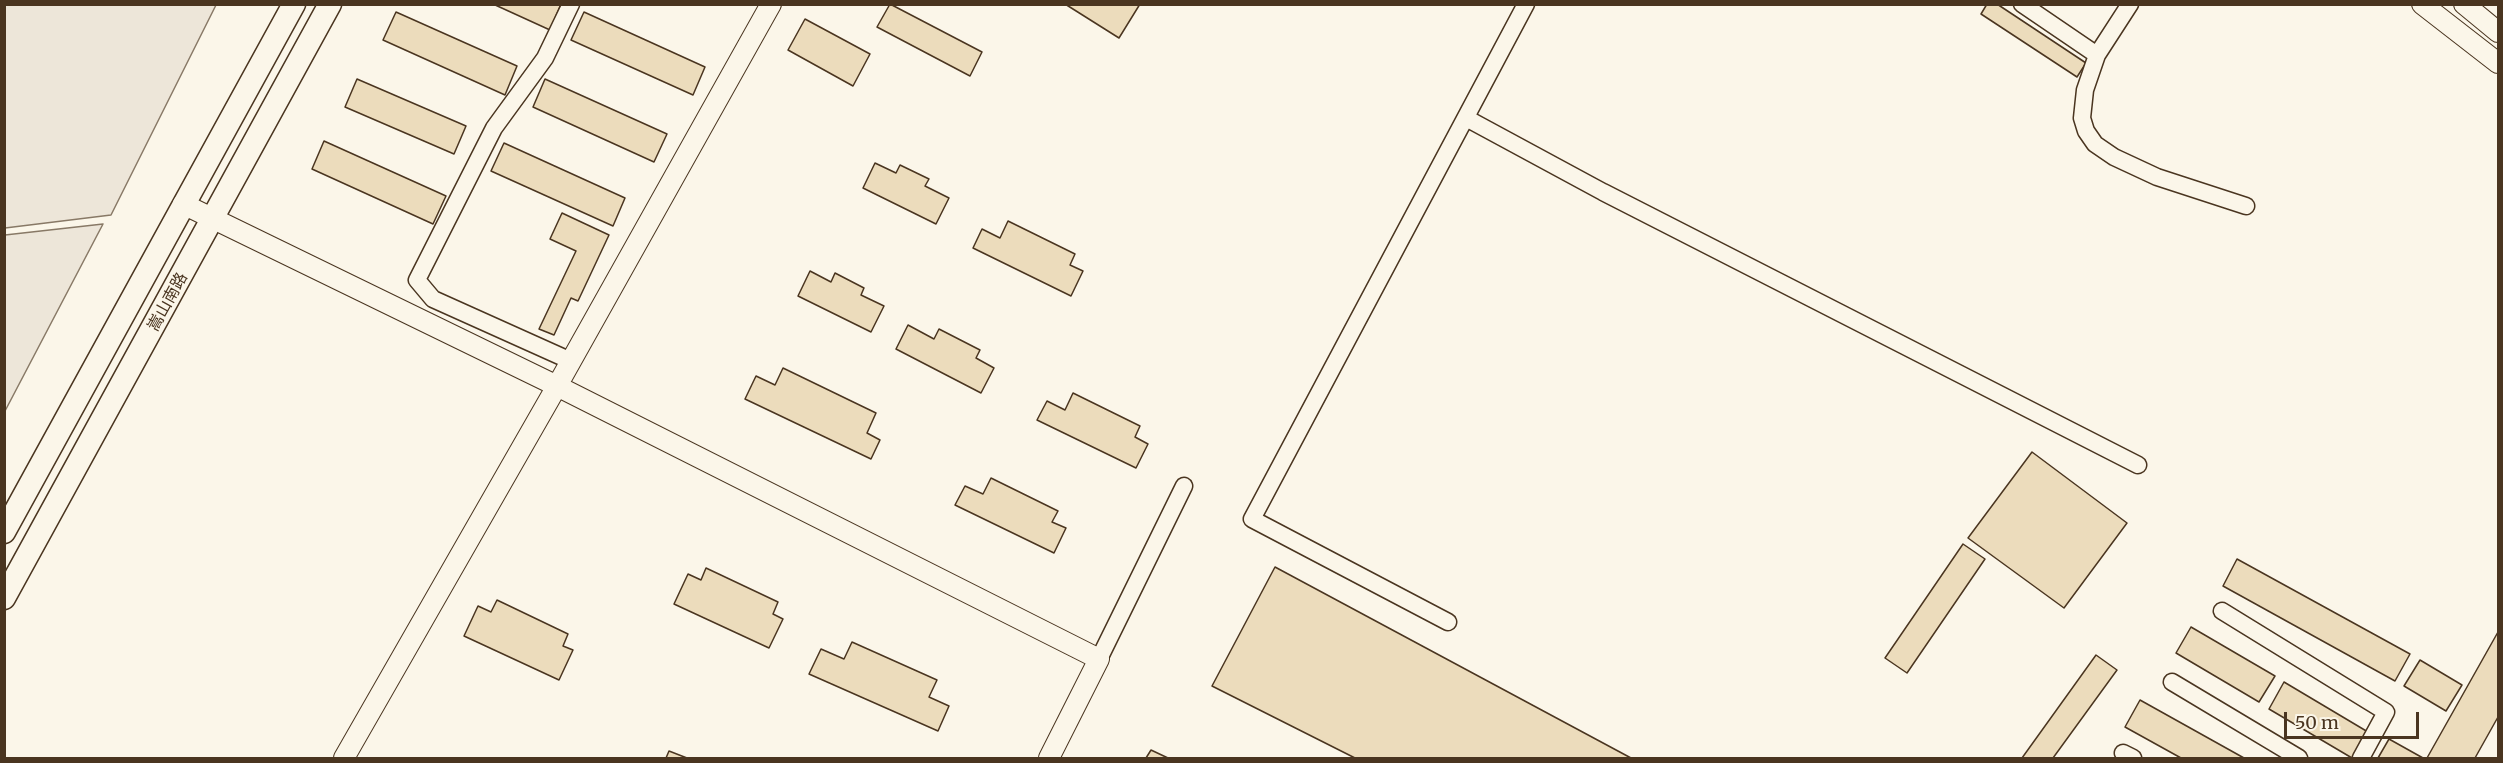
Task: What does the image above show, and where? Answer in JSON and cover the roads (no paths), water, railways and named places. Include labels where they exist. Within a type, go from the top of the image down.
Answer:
[{"type":"main road","name":"嵩山南路","points":[[4,532],[294,4]]},
{"type":"main road","name":"嵩山南路","points":[[4,598],[330,4]]},
{"type":"street","points":[[571,4],[545,58],[494,128],[417,280],[433,299],[571,361]]},
{"type":"street","points":[[344,759],[771,4]]},
{"type":"street","points":[[1448,622],[1252,519],[1526,4]]},
{"type":"street","points":[[2022,4],[2097,54]]},
{"type":"street","points":[[2130,4],[2097,54],[2085,90],[2082,118],[2086,131],[2095,144],[2114,157],[2157,177],[2246,206]]},
{"type":"street","points":[[2422,4],[2499,63]]},
{"type":"street","points":[[2464,4],[2499,32]]},
{"type":"street","points":[[1466,118],[1603,192],[2138,465]]},
{"type":"street","points":[[183,204],[557,386],[1099,659]]},
{"type":"street","points":[[1049,759],[1184,486]]},
{"type":"street","points":[[2222,611],[2386,712],[2361,759]]},
{"type":"street","points":[[2172,682],[2299,759]]}]
